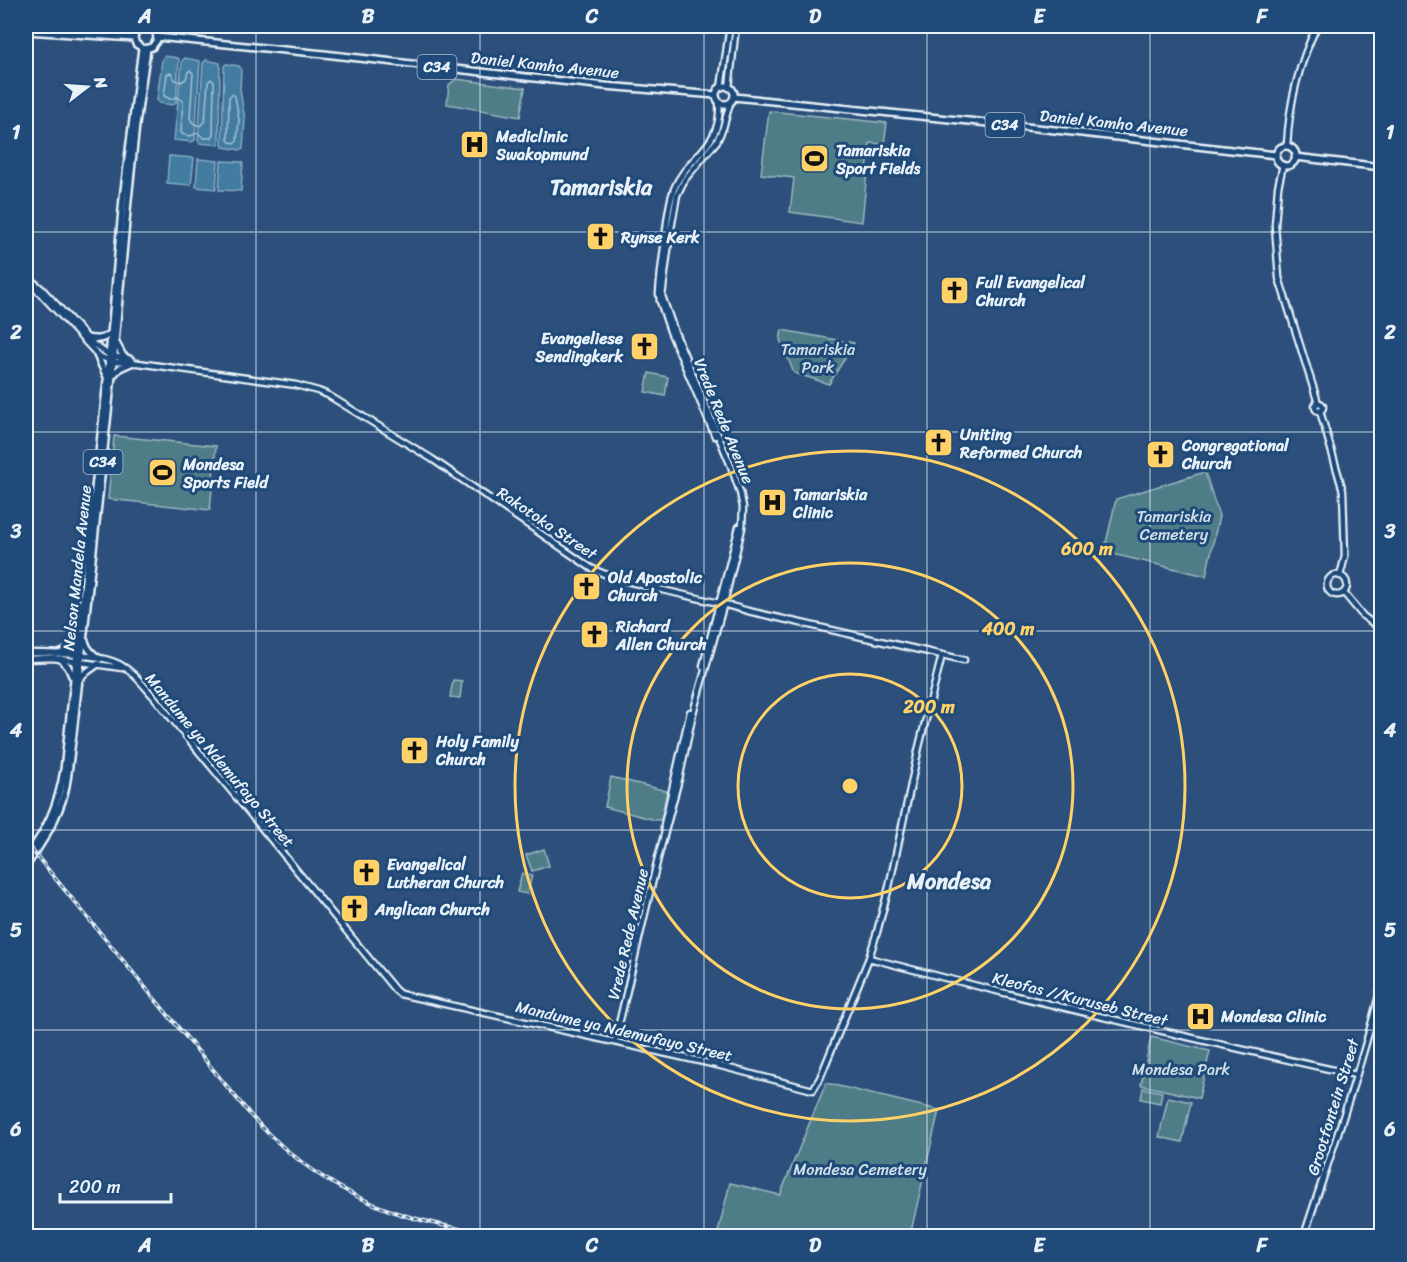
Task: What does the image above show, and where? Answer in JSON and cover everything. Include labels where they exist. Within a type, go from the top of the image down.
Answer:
[{"type":"main road","points":[[26,26],[134,35]]},
{"type":"main road","points":[[143,26],[139,27],[134,35],[136,44],[144,49],[154,45],[157,37],[156,31],[148,26]]},
{"type":"main road","points":[[26,30],[134,35]]},
{"type":"main road","name":"Daniel Kamho Avenue","points":[[157,37],[605,86],[716,95]]},
{"type":"main road","name":"Nelson Mandela Avenue","points":[[78,659],[83,636],[110,378],[123,198],[144,49]]},
{"type":"main road","name":"Nelson Mandela Avenue","points":[[111,358],[115,341],[144,49]]},
{"type":"main road","points":[[719,102],[716,95],[721,88],[732,90],[732,100]]},
{"type":"main road","name":"Daniel Kamho Avenue","points":[[719,102],[725,104],[732,100],[1046,129],[1276,155]]},
{"type":"main road","points":[[1287,146],[1293,150],[1295,157],[1290,165],[1283,165],[1277,160],[1276,155],[1279,148],[1287,146]]},
{"type":"main road","points":[[1295,157],[1382,167]]},
{"type":"main road","points":[[86,338],[105,338],[112,332]]},
{"type":"main road","points":[[96,353],[110,378],[120,368],[131,362],[123,356],[115,341]]},
{"type":"main road","name":"Nelson Mandela Avenue","points":[[26,866],[50,829],[65,789],[78,640],[110,378]]},
{"type":"main road","points":[[78,640],[60,657],[76,681],[99,661],[88,649],[83,636]]},
{"type":"main road","name":"Nelson Mandela Avenue","points":[[26,858],[56,805],[64,770],[76,681]]},
{"type":"street","points":[[721,88],[730,26]]},
{"type":"street","points":[[729,88],[736,26]]},
{"type":"street","points":[[1287,146],[1294,94],[1304,57],[1317,26]]},
{"type":"street","name":"Vrede Rede Avenue","points":[[615,1041],[693,713],[742,528],[743,507],[740,492],[662,296],[677,195],[689,173],[717,141],[732,100]]},
{"type":"street","name":"Vrede Rede Avenue","points":[[719,102],[719,121],[715,134],[678,180],[673,194],[667,219],[659,294],[670,331],[737,493],[740,508],[739,527],[722,603]]},
{"type":"street","points":[[1283,165],[1278,187],[1275,225],[1279,278],[1318,404],[1322,406],[1320,411],[1343,490],[1345,556],[1341,576]]},
{"type":"street","name":"Rakotoka Street","points":[[26,276],[42,289],[86,338],[111,358]]},
{"type":"street","name":"Rakotoka Street","points":[[26,281],[96,353],[131,362],[296,385],[318,391],[342,403],[432,459],[603,574],[814,627],[964,660]]},
{"type":"street","points":[[1336,575],[1344,578],[1347,584],[1344,593],[1333,595],[1329,592],[1327,586],[1329,579],[1336,575]]},
{"type":"street","points":[[1344,593],[1364,616],[1382,630]]},
{"type":"street","name":"Mandume ya Ndemufayo Street","points":[[26,653],[118,663],[133,673],[395,990],[407,996],[758,1074],[813,1090],[869,958],[889,887],[919,747],[942,655]]},
{"type":"street","name":"Mandume ya Ndemufayo Street","points":[[26,658],[60,657]]},
{"type":"street","name":"Kleofas //Kuruseb Street","points":[[869,958],[1150,1029],[1356,1075]]},
{"type":"street","name":"Grootfontein Street","points":[[1304,1236],[1356,1075],[1382,984]]},
{"type":"green space","points":[[456,79],[525,88],[520,117],[447,104],[449,85]]},
{"type":"green space","name":"Tamariskia Sport Fields","points":[[769,111],[887,123],[884,144],[870,143],[862,222],[790,212],[794,178],[761,174]]},
{"type":"green space","name":"Tamariskia Park","points":[[782,330],[854,343],[829,384],[794,373],[780,340]]},
{"type":"green space","points":[[649,373],[668,377],[665,396],[645,392]]},
{"type":"green space","name":"Mondesa Sports Field","points":[[114,436],[216,446],[210,510],[108,499]]},
{"type":"green space","name":"Tamariskia Cemetery","points":[[1205,472],[1219,516],[1206,576],[1104,552],[1116,499]]},
{"type":"green space","points":[[453,680],[462,681],[460,698],[450,697]]},
{"type":"green space","points":[[611,777],[667,791],[661,820],[605,807]]},
{"type":"green space","points":[[544,849],[549,866],[532,871],[526,855]]},
{"type":"green space","points":[[522,873],[532,876],[527,894],[517,892]]},
{"type":"green space","name":"Mondesa Park","points":[[1151,1037],[1210,1051],[1199,1098],[1141,1085]]},
{"type":"green space","name":"Mondesa Cemetery","points":[[826,1083],[939,1110],[910,1236],[717,1236],[730,1183],[780,1195]]},
{"type":"green space","points":[[1143,1088],[1162,1092],[1160,1103],[1141,1099]]},
{"type":"green space","points":[[1168,1097],[1191,1102],[1182,1142],[1159,1137]]},
{"type":"water","points":[[164,56],[179,59],[176,102],[173,105],[159,103],[157,100]]},
{"type":"water","points":[[185,58],[200,61],[195,140],[192,142],[174,140],[182,61]]},
{"type":"water","points":[[206,60],[220,63],[219,145],[198,141],[203,63]]},
{"type":"water","points":[[226,64],[239,66],[241,70],[240,89],[245,120],[243,149],[241,150],[223,147],[222,144],[224,66]]},
{"type":"water","points":[[169,156],[194,158],[191,185],[167,183]]},
{"type":"water","points":[[198,159],[218,161],[216,189],[196,187]]},
{"type":"water","points":[[221,161],[243,162],[241,191],[219,190]]},
{"type":"railway","points":[[26,843],[253,1118],[284,1148],[318,1174],[374,1204],[443,1226],[493,1236]]},
{"type":"place","name":"Mediclinic Swakopmund","points":[[475,145]]},
{"type":"place","name":"Tamariskia Sport Fields","points":[[815,159]]},
{"type":"place","name":"Rynse Kerk","points":[[600,237]]},
{"type":"place","name":"Full Evangelical Church","points":[[955,291]]},
{"type":"place","name":"Evangeliese Sendingkerk","points":[[644,347]]},
{"type":"place","name":"Uniting Reformed Church","points":[[939,443]]},
{"type":"place","name":"Congregational Church","points":[[1161,454]]},
{"type":"place","name":"Mondesa Sports Field","points":[[162,473]]},
{"type":"place","name":"Tamariskia Clinic","points":[[772,503]]},
{"type":"place","name":"Old Apostolic Church","points":[[587,586]]},
{"type":"place","name":"Richard Allen Church","points":[[595,635]]},
{"type":"place","name":"Holy Family Church","points":[[415,750]]},
{"type":"place","name":"Evangelical Lutheran Church","points":[[366,873]]},
{"type":"place","name":"Anglican Church","points":[[354,909]]},
{"type":"place","name":"Mondesa Clinic","points":[[1200,1016]]},
{"type":"district","name":"Tamariskia","points":[[601,187]]},
{"type":"district","name":"Mondesa","points":[[949,881]]}]
